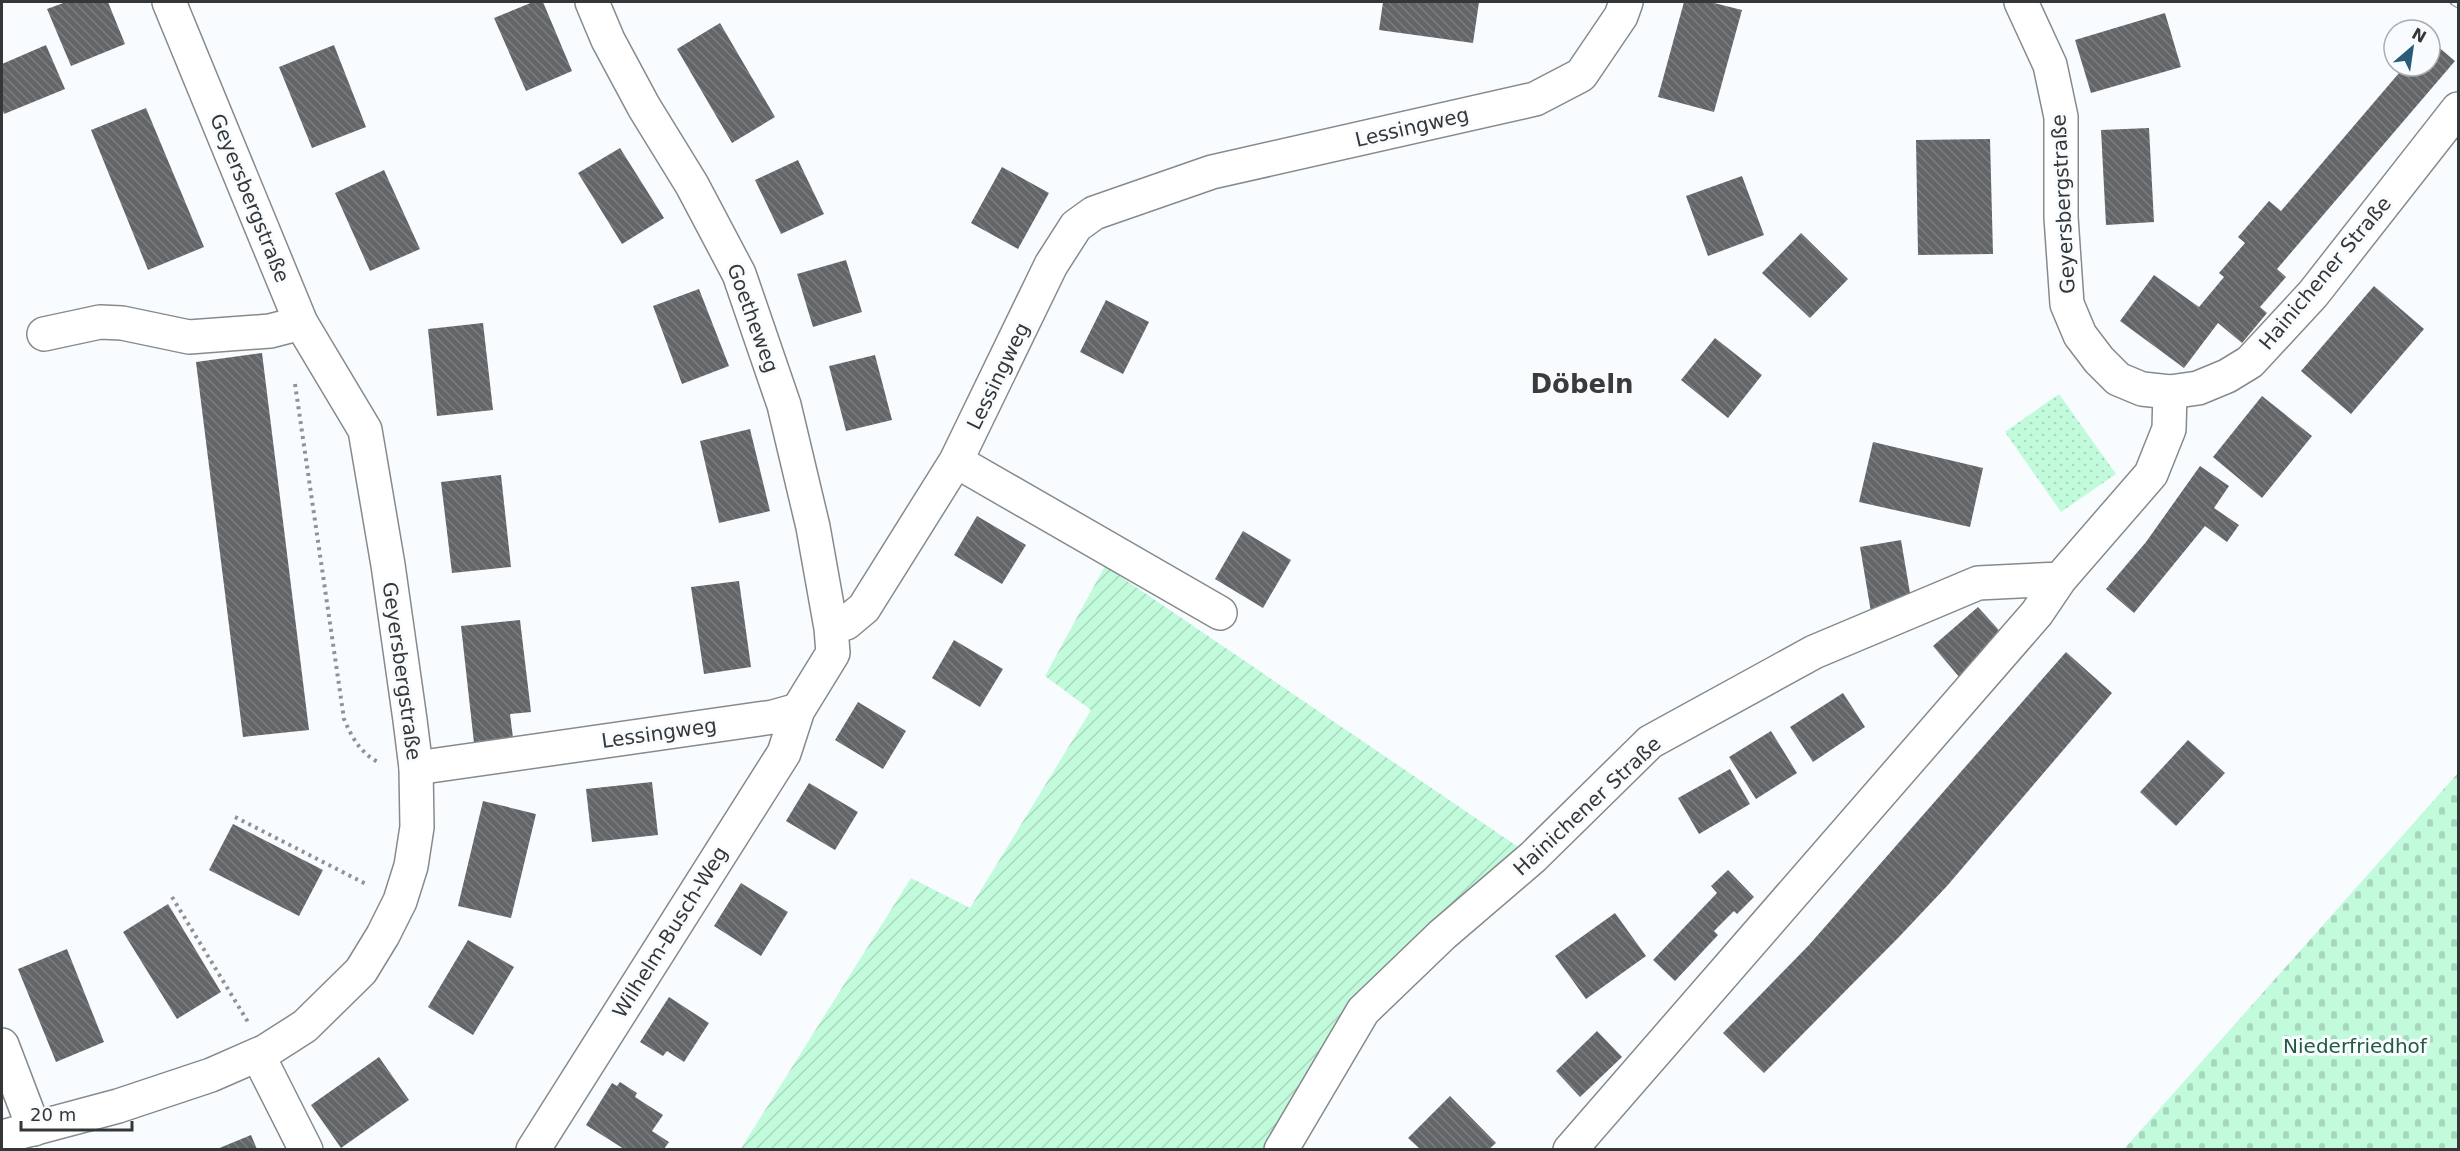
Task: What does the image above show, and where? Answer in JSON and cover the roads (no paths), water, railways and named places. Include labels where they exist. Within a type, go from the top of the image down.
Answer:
[{"type":"street","name":"Geyersbergstraße","points":[[2,1137],[118,1106],[211,1075],[262,1053],[305,1026],[361,971],[383,935],[400,900],[411,866],[417,827],[416,768],[388,565],[365,430],[294,325],[170,2]]},
{"type":"street","name":"Goetheweg","points":[[592,2],[608,39],[644,106],[692,185],[739,274],[784,405],[813,526],[831,628]]},
{"type":"street","name":"Lessingweg","points":[[831,628],[846,623],[864,608],[956,461],[1051,265],[1076,226],[1094,213],[1212,172],[1535,99],[1581,75],[1621,16],[1626,2]]},
{"type":"street","name":"Geyersbergstraße","points":[[2021,2],[2050,65],[2061,117],[2061,217],[2067,304],[2080,334],[2099,360],[2118,379],[2142,389],[2170,392]]},
{"type":"street","name":"Hainichener Straße","points":[[2170,392],[2198,388],[2227,376],[2250,362],[2313,294],[2458,109]]},
{"type":"street","points":[[44,334],[99,322],[122,323],[189,337],[270,331],[294,325]]},
{"type":"street","points":[[1570,1149],[2037,613],[2060,579],[2151,474],[2169,429],[2170,392]]},
{"type":"street","points":[[956,461],[1220,613]]},
{"type":"street","name":"Hainichener Straße","points":[[1281,1149],[1363,1011],[1442,936],[1533,857],[1650,742],[1814,652],[1978,583],[2060,579]]},
{"type":"street","points":[[798,710],[832,653],[831,628]]},
{"type":"street","name":"Lessingweg","points":[[416,768],[773,717],[798,710]]},
{"type":"street","name":"Wilhelm-Busch-Weg","points":[[533,1149],[784,753],[798,710]]},
{"type":"street","points":[[2,1045],[34,1129]]},
{"type":"street","points":[[262,1053],[306,1149]]},
{"type":"railway","points":[[2453,2],[2458,5]]},
{"type":"district","name":"Döbeln","points":[[1582,384]]},
{"type":"park label","name":"Niederfriedhof","points":[[2355,1046]]}]
